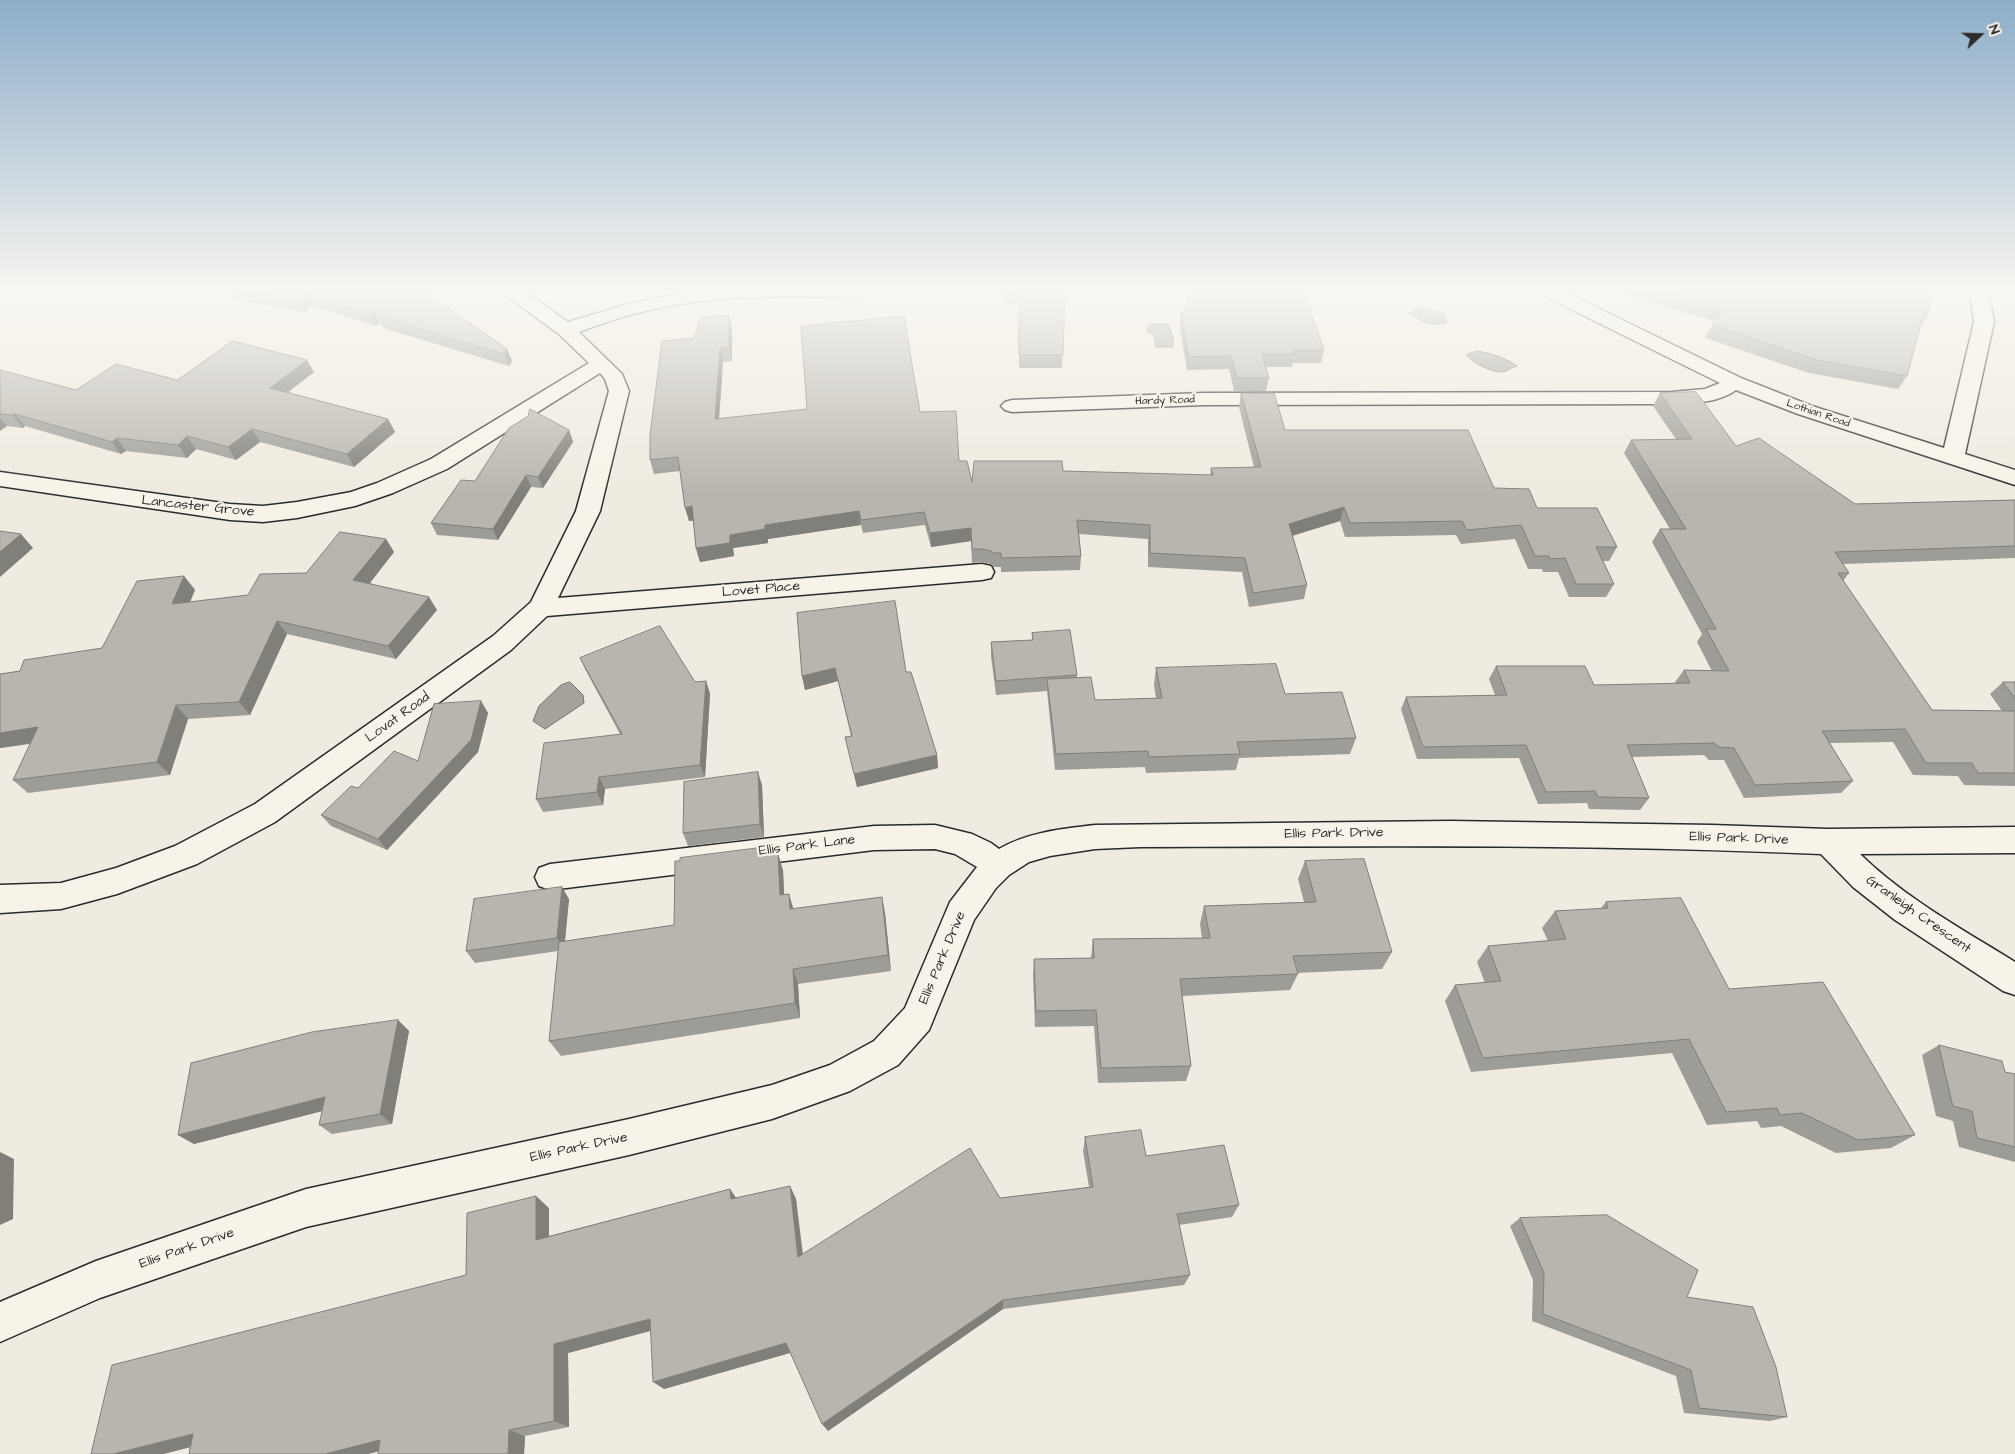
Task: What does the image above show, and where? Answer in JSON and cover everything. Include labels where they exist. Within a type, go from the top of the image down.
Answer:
[{"type":"street","name":"Lovat Road","points":[[0,900],[61,896],[118,881],[186,855],[265,813],[502,643],[540,608],[588,511],[619,391],[614,378],[596,359]]},
{"type":"street","name":"Lothian Road","points":[[1687,359],[1734,382],[1805,410],[2015,478]]},
{"type":"street","points":[[1953,458],[1976,359]]},
{"type":"street","name":"Lancaster Grove","points":[[0,479],[230,512],[263,514],[328,505],[385,488],[439,464],[601,364]]},
{"type":"street","name":"Hardy Road","points":[[1012,406],[1204,399],[1672,398],[1704,396],[1718,392],[1734,382]]},
{"type":"street","name":"Lovet Place","points":[[540,608],[982,572]]},
{"type":"street","name":"Ellis Park Drive","points":[[0,1322],[96,1280],[306,1208],[629,1137],[772,1102],[838,1079],[886,1053],[917,1019],[962,912],[985,878],[998,866],[1020,852],[1050,843],[1095,837],[1140,835],[1450,833],[1712,837],[1828,842],[2015,840]]},
{"type":"street","name":"Ellis Park Lane","points":[[550,876],[874,838],[935,837],[952,841],[980,852],[998,866]]},
{"type":"street","name":"Granleigh Crescent","points":[[1828,842],[1864,878],[1906,910],[2015,980]]},
{"type":"shaded area","points":[[1471,359],[1504,359],[1517,366],[1498,372]]},
{"type":"shaded area","points":[[570,682],[583,695],[584,703],[545,729],[533,721],[539,706],[561,685]]},
{"type":"building","points":[[207,359],[303,359],[307,360],[270,388],[388,419],[347,454],[252,429],[228,447],[187,436],[178,445],[117,438],[112,442],[15,414],[0,414],[0,370],[76,390],[116,364],[177,380]]},
{"type":"building","points":[[660,359],[719,359],[715,419],[807,409],[803,359],[911,359],[920,412],[956,411],[959,461],[967,461],[972,482],[974,461],[1062,461],[1063,471],[1213,475],[1211,468],[1261,467],[1241,393],[1274,393],[1285,430],[1468,430],[1494,488],[1529,489],[1537,508],[1597,508],[1617,547],[1596,547],[1614,584],[1576,584],[1565,558],[1550,559],[1549,556],[1535,556],[1521,525],[1467,530],[1462,521],[1350,523],[1344,507],[1289,524],[1307,585],[1253,593],[1245,558],[1150,553],[1150,525],[1077,520],[1081,556],[1001,558],[1001,553],[972,549],[971,528],[930,533],[924,512],[861,520],[859,511],[765,525],[765,529],[730,535],[730,543],[696,548],[692,506],[685,508],[678,457],[650,460],[650,435]]},
{"type":"building","points":[[1232,359],[1263,359],[1269,378],[1237,378]]},
{"type":"building","points":[[1814,359],[1912,359],[1907,376]]},
{"type":"building","points":[[1696,392],[1736,446],[1759,438],[1855,504],[2015,500],[2015,546],[1835,552],[1849,573],[1838,573],[1932,710],[2015,711],[2015,773],[1978,773],[1972,763],[1926,763],[1905,729],[1822,731],[1853,781],[1755,785],[1734,748],[1719,747],[1714,743],[1627,745],[1649,798],[1598,797],[1595,791],[1546,792],[1526,745],[1423,747],[1406,697],[1507,695],[1496,666],[1585,666],[1594,685],[1690,683],[1684,670],[1729,671],[1706,629],[1716,629],[1660,529],[1686,529],[1631,440],[1692,439],[1660,393]]},
{"type":"building","points":[[530,409],[569,430],[538,477],[526,475],[493,529],[431,523],[461,480],[475,481],[509,428],[528,416]]},
{"type":"building","points":[[0,531],[21,534],[0,552]]},
{"type":"building","points":[[340,532],[386,539],[353,580],[429,597],[388,646],[277,621],[239,702],[176,705],[157,762],[13,780],[38,727],[0,733],[0,674],[20,671],[24,660],[102,648],[137,581],[184,576],[172,604],[248,595],[260,574],[306,573]]},
{"type":"building","points":[[895,601],[906,672],[911,672],[937,755],[854,774],[845,737],[852,736],[835,668],[802,676],[797,613]]},
{"type":"building","points":[[660,626],[695,682],[706,681],[700,765],[599,777],[597,792],[536,799],[544,743],[622,734],[580,658]]},
{"type":"building","points":[[1070,630],[1077,675],[996,681],[991,642],[1033,640],[1032,633]]},
{"type":"building","points":[[1276,664],[1285,694],[1342,692],[1356,738],[1237,742],[1240,754],[1149,757],[1148,751],[1056,754],[1047,679],[1091,677],[1095,700],[1162,698],[1156,668]]},
{"type":"building","points":[[2003,682],[2015,682],[2015,698]]},
{"type":"building","points":[[481,701],[471,740],[378,839],[321,815],[351,786],[358,788],[394,751],[418,761],[434,704]]},
{"type":"building","points":[[758,772],[760,824],[683,833],[684,782]]},
{"type":"building","points":[[760,848],[760,856],[778,853],[780,895],[789,894],[790,909],[882,897],[888,955],[793,969],[795,1003],[549,1041],[559,942],[674,925],[675,861],[680,861],[680,858]]},
{"type":"building","points":[[1364,859],[1392,952],[1293,956],[1298,974],[1180,979],[1191,1066],[1101,1068],[1096,1010],[1036,1011],[1034,959],[1094,958],[1093,939],[1210,938],[1204,906],[1316,902],[1305,861]]},
{"type":"building","points":[[562,887],[557,938],[466,951],[474,899]]},
{"type":"building","points":[[1681,898],[1729,989],[1823,982],[1915,1135],[1858,1140],[1802,1113],[1780,1115],[1777,1108],[1726,1112],[1689,1039],[1483,1058],[1455,985],[1501,981],[1488,946],[1566,939],[1555,911],[1608,908],[1606,902]]},
{"type":"building","points":[[398,1020],[380,1114],[319,1125],[325,1097],[178,1135],[191,1063],[312,1032]]},
{"type":"building","points":[[1939,1045],[2002,1061],[2005,1072],[2015,1074],[2015,1147],[1977,1138],[1972,1111],[1953,1106]]},
{"type":"building","points":[[1141,1130],[1146,1156],[1224,1145],[1239,1205],[1177,1214],[1190,1275],[1003,1300],[822,1424],[786,1343],[653,1382],[650,1319],[554,1344],[554,1421],[509,1430],[508,1454],[378,1454],[380,1440],[325,1454],[189,1454],[193,1434],[113,1454],[91,1454],[112,1365],[466,1275],[467,1213],[536,1196],[536,1240],[730,1189],[731,1199],[790,1186],[798,1257],[970,1148],[1000,1198],[1093,1187],[1085,1137]]},
{"type":"building","points":[[1607,1215],[1698,1270],[1687,1297],[1753,1307],[1776,1367],[1787,1417],[1699,1408],[1691,1370],[1543,1314],[1544,1273],[1520,1218]]}]
